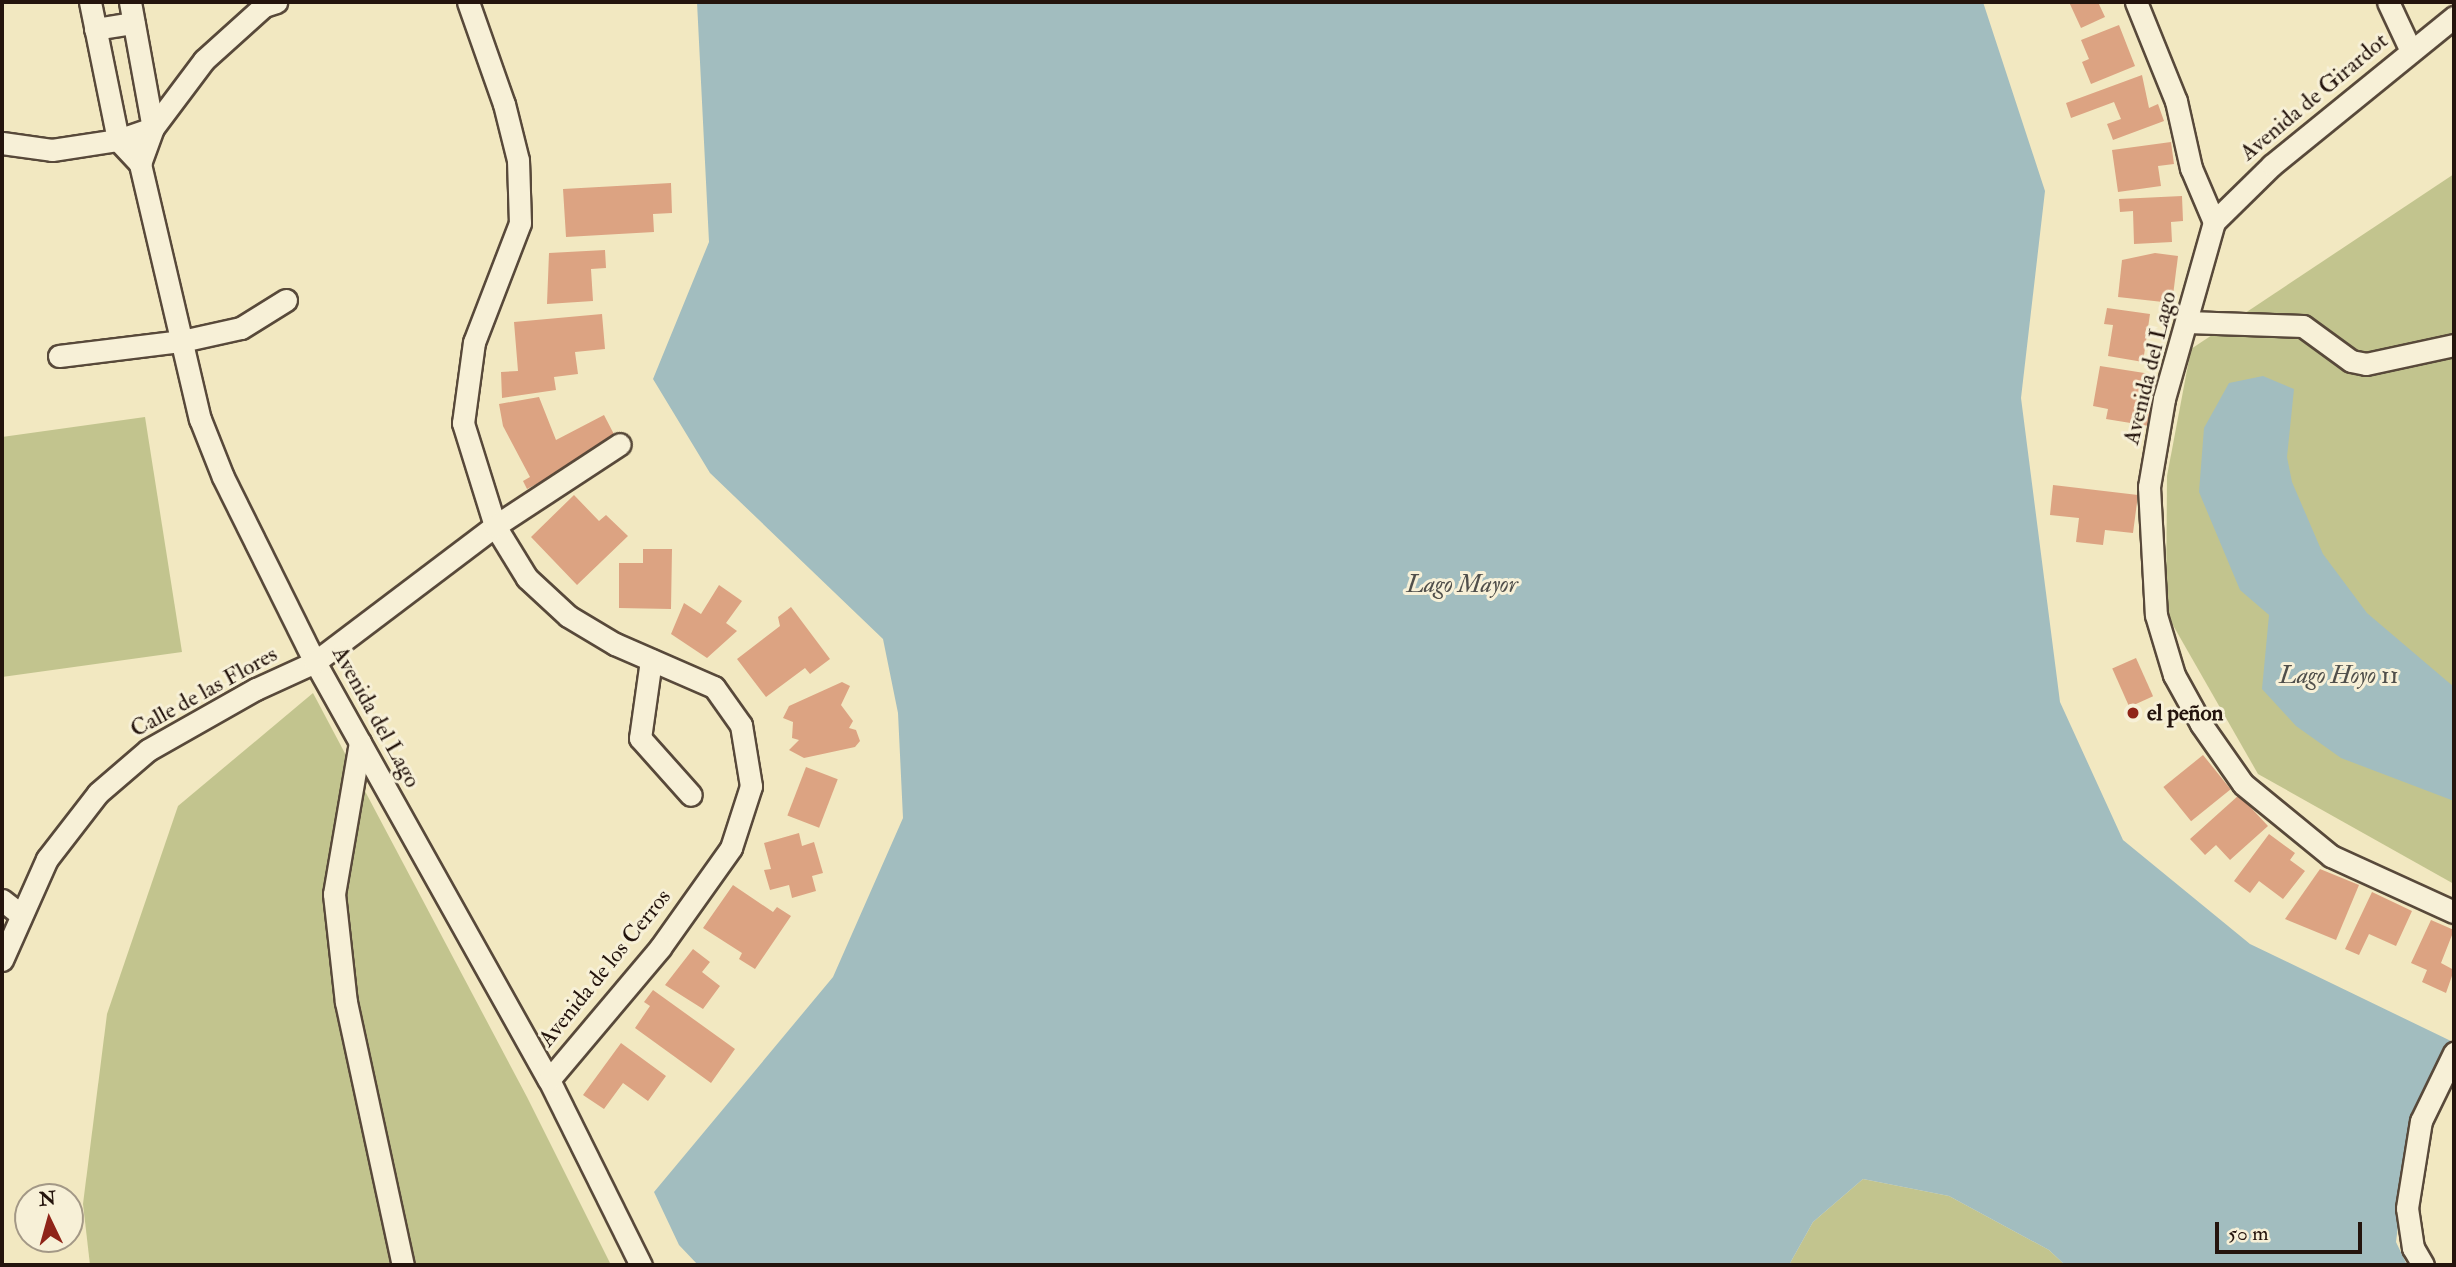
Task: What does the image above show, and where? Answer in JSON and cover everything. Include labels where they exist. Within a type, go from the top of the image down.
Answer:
[{"type":"street","points":[[90,2],[118,141],[140,164],[153,128],[204,60],[264,6],[276,2]]},
{"type":"street","points":[[130,2],[153,128]]},
{"type":"street","name":"Avenida de los Cerros","points":[[468,2],[504,104],[518,160],[520,223],[474,342],[463,423],[495,526],[527,578],[568,616],[651,660],[714,687],[741,725],[751,786],[731,848],[660,948],[548,1080]]},
{"type":"street","points":[[2136,2],[2176,101],[2191,168],[2214,222]]},
{"type":"street","points":[[2388,2],[2410,50]]},
{"type":"street","name":"Avenida de Girardot","points":[[2214,222],[2272,164],[2410,50],[2454,18]]},
{"type":"street","points":[[95,29],[134,23]]},
{"type":"street","points":[[2,143],[52,150],[118,141],[153,128]]},
{"type":"street","name":"Avenida del Lago","points":[[140,164],[200,419],[223,477],[315,662],[548,1080],[641,1265]]},
{"type":"street","name":"Avenida del Lago","points":[[2214,222],[2164,399],[2149,487],[2156,615],[2174,675],[2201,724],[2243,784],[2331,856],[2454,912]]},
{"type":"street","points":[[59,356],[182,341],[241,328],[286,300]]},
{"type":"street","points":[[2187,322],[2303,326],[2351,361],[2366,364],[2454,345]]},
{"type":"street","name":"Calle de las Flores","points":[[2,960],[47,859],[98,793],[148,750],[256,689],[315,662],[495,526],[620,444]]},
{"type":"street","points":[[651,660],[640,738],[691,795]]},
{"type":"street","points":[[359,741],[334,894],[346,1002],[403,1265]]},
{"type":"street","points":[[2,901],[21,915]]},
{"type":"street","points":[[2423,1265],[2413,1248],[2407,1208],[2421,1121],[2454,1053]]},
{"type":"green space","points":[[2454,174],[2454,884],[2258,774],[2166,613],[2167,476],[2191,349]]},
{"type":"green space","points":[[145,417],[182,652],[2,677],[2,437]]},
{"type":"green space","points":[[313,693],[527,1097],[611,1265],[90,1265],[84,1196],[107,1014],[178,806]]},
{"type":"green space","points":[[1863,1179],[1949,1196],[2049,1250],[2065,1265],[1789,1265],[1813,1222]]},
{"type":"water","name":"Lago Mayor","points":[[697,2],[1983,2],[2045,191],[2021,398],[2060,702],[2123,840],[2250,944],[2451,1041],[2409,1138],[2396,1242],[2407,1265],[2065,1265],[2049,1250],[1949,1196],[1863,1179],[1813,1222],[1789,1265],[698,1265],[679,1245],[654,1192],[833,977],[903,818],[898,713],[883,639],[710,473],[653,379],[709,242]]},
{"type":"water","name":"Lago Hoyo 11","points":[[2263,376],[2294,389],[2287,457],[2292,482],[2323,554],[2367,613],[2454,687],[2454,801],[2341,758],[2296,726],[2262,689],[2269,615],[2240,590],[2199,492],[2204,428],[2229,383]]},
{"type":"building","points":[[2069,2],[2098,2],[2105,17],[2081,28]]},
{"type":"building","points":[[2119,25],[2135,66],[2091,84],[2082,62],[2089,59],[2081,40]]},
{"type":"building","points":[[2142,75],[2149,108],[2158,104],[2164,121],[2113,140],[2107,124],[2121,119],[2114,102],[2071,118],[2066,103]]},
{"type":"building","points":[[2171,142],[2174,164],[2158,166],[2161,186],[2118,192],[2112,150]]},
{"type":"building","points":[[671,183],[672,213],[653,214],[654,232],[566,237],[563,189]]},
{"type":"building","points":[[2182,196],[2183,221],[2171,222],[2172,242],[2134,244],[2133,211],[2120,212],[2119,199]]},
{"type":"building","points":[[605,250],[606,268],[591,269],[593,301],[547,304],[549,253]]},
{"type":"building","points":[[2155,253],[2178,256],[2172,303],[2118,297],[2122,260]]},
{"type":"building","points":[[2107,308],[2150,314],[2143,362],[2108,356],[2113,325],[2104,324]]},
{"type":"building","points":[[602,314],[605,349],[575,352],[578,374],[554,377],[556,390],[502,398],[501,372],[518,371],[514,322]]},
{"type":"building","points":[[2100,366],[2157,375],[2149,426],[2106,419],[2108,409],[2093,406]]},
{"type":"building","points":[[539,397],[556,440],[604,415],[618,442],[527,489],[523,481],[530,477],[503,426],[499,404]]},
{"type":"building","points":[[2053,485],[2138,495],[2133,533],[2105,530],[2103,545],[2076,542],[2079,518],[2050,515]]},
{"type":"building","points":[[574,495],[599,521],[606,515],[628,536],[577,585],[531,537]]},
{"type":"building","points":[[643,549],[672,549],[671,609],[619,608],[619,563],[643,563]]},
{"type":"building","points":[[719,585],[742,601],[726,623],[737,631],[707,658],[671,634],[684,603],[701,614]]},
{"type":"building","points":[[791,607],[830,659],[810,674],[805,668],[766,697],[737,659],[780,626],[778,617]]},
{"type":"building","points":[[2136,658],[2153,696],[2129,707],[2112,669]]},
{"type":"building","points":[[842,682],[850,686],[841,705],[853,721],[849,728],[856,730],[860,741],[855,747],[804,758],[789,750],[799,740],[792,738],[793,722],[783,718],[789,706]]},
{"type":"building","points":[[2203,755],[2231,789],[2191,821],[2163,787]]},
{"type":"building","points":[[806,767],[838,779],[819,828],[787,816]]},
{"type":"building","points":[[2239,795],[2268,826],[2230,860],[2216,845],[2205,855],[2190,839]]},
{"type":"building","points":[[799,833],[802,846],[814,842],[823,873],[812,876],[816,891],[792,898],[789,885],[770,890],[764,870],[771,869],[764,843]]},
{"type":"building","points":[[2269,834],[2295,853],[2290,860],[2305,871],[2283,899],[2259,881],[2250,893],[2234,881]]},
{"type":"building","points":[[2320,869],[2359,885],[2336,940],[2285,919]]},
{"type":"building","points":[[733,885],[773,912],[777,907],[791,916],[755,969],[739,959],[742,953],[703,928]]},
{"type":"building","points":[[2372,892],[2412,911],[2396,946],[2369,934],[2359,955],[2345,949]]},
{"type":"building","points":[[2431,920],[2454,930],[2441,963],[2454,970],[2446,993],[2422,982],[2427,970],[2411,963]]},
{"type":"building","points":[[693,949],[710,962],[702,972],[720,986],[703,1009],[665,985]]},
{"type":"building","points":[[653,990],[735,1049],[711,1083],[635,1028],[650,1006],[644,1002]]},
{"type":"building","points":[[621,1043],[666,1076],[648,1101],[623,1083],[604,1109],[583,1095]]},
{"type":"place","name":"el peñon","points":[[2133,713]]}]
